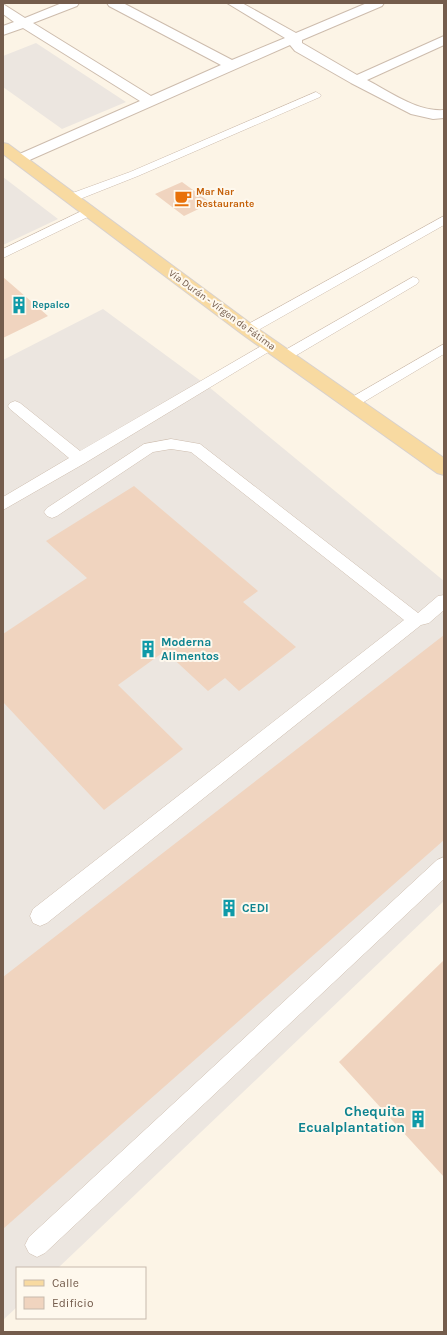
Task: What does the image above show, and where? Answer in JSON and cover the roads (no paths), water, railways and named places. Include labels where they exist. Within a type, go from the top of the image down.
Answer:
[{"type":"main road","name":"Vía Durán - Vírgen de Fátima","points":[[3,147],[88,212],[248,330],[443,466]]},
{"type":"street","points":[[3,32],[73,3]]},
{"type":"street","points":[[113,3],[232,65]]},
{"type":"street","points":[[233,3],[295,38]]},
{"type":"street","points":[[346,3],[360,11]]},
{"type":"street","points":[[20,159],[232,65],[378,3]]},
{"type":"street","points":[[3,8],[24,23],[150,102]]},
{"type":"street","points":[[295,38],[296,44],[300,48],[356,80],[416,111],[432,115],[444,114]]},
{"type":"street","points":[[356,80],[444,40]]},
{"type":"lane","points":[[71,198],[134,174],[316,95]]},
{"type":"lane","points":[[3,254],[88,212]]},
{"type":"lane","points":[[248,330],[444,220]]},
{"type":"lane","points":[[284,356],[413,282]]},
{"type":"lane","points":[[3,504],[270,345]]},
{"type":"lane","points":[[352,403],[444,348]]},
{"type":"lane","points":[[16,406],[80,459]]},
{"type":"lane","points":[[52,512],[150,448],[171,444],[196,448],[416,620]]},
{"type":"lane","points":[[40,916],[416,620],[423,618],[444,601]]},
{"type":"lane","points":[[37,1245],[444,866]]},
{"type":"place","name":"Mar Nar Restaurante","points":[[183,198]]},
{"type":"place","name":"Repalco","points":[[19,305]]},
{"type":"place","name":"Moderna Alimentos","points":[[148,649]]},
{"type":"place","name":"CEDI","points":[[229,908]]},
{"type":"place","name":"Chequita Ecualplantation","points":[[418,1119]]}]
